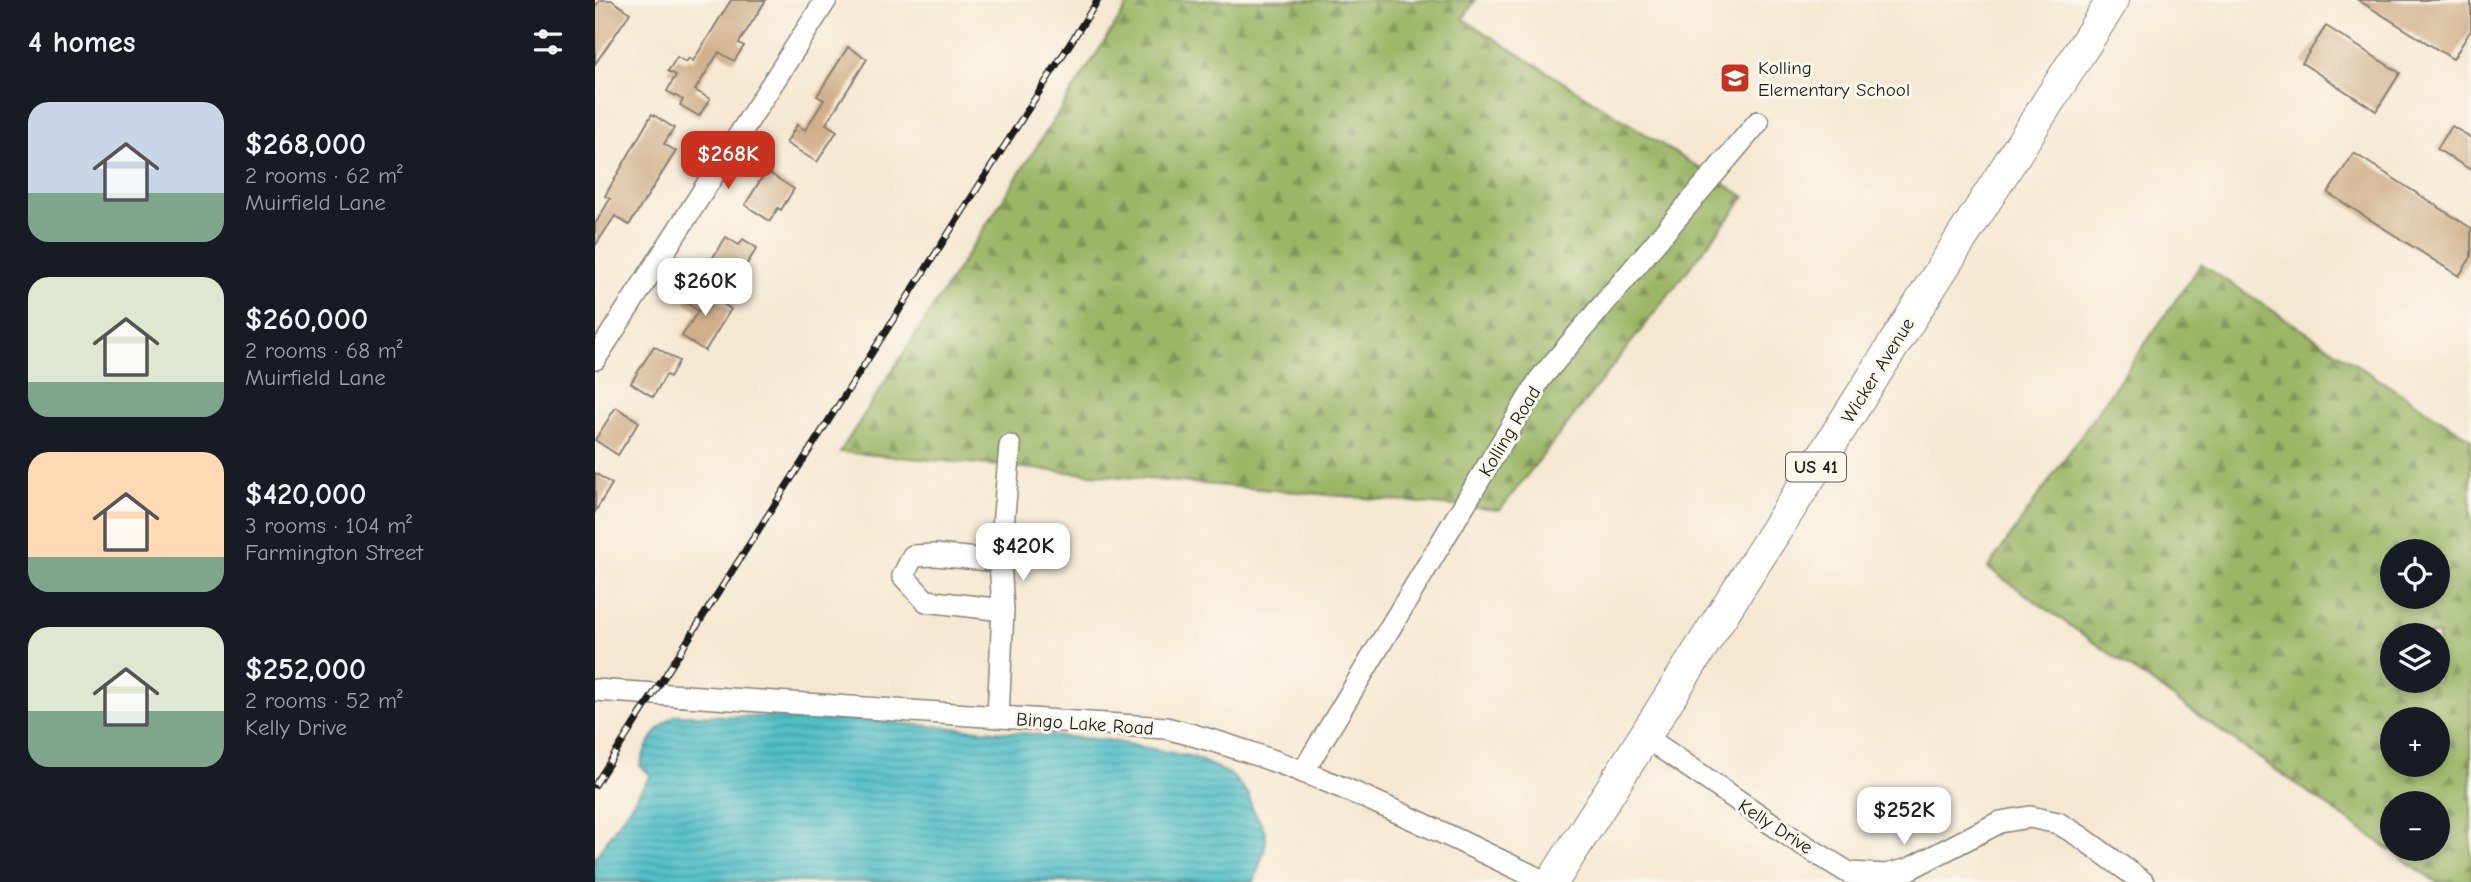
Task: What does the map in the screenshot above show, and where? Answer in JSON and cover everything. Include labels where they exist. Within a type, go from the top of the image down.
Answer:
[{"type":"highway","name":"Wicker Avenue","points":[[1552,882],[2113,0]]},
{"type":"street","points":[[595,359],[826,0]]},
{"type":"street","name":"Kolling Road","points":[[1304,772],[1540,379],[1758,122]]},
{"type":"street","points":[[998,717],[1003,610],[1000,561],[1010,446]]},
{"type":"street","points":[[1000,561],[935,555],[913,556],[904,576],[926,601],[1003,610]]},
{"type":"street","name":"Bingo Lake Road","points":[[595,690],[1166,728],[1206,738],[1304,772],[1545,882]]},
{"type":"street","name":"Kelly Drive","points":[[1644,736],[1794,839],[1849,873],[1886,875],[1909,869],[2000,822],[2030,817],[2058,823],[2143,882]]},
{"type":"green space","points":[[1131,0],[1475,0],[1463,19],[1745,197],[1500,510],[840,452]]},
{"type":"green space","points":[[2201,264],[2471,439],[2471,882],[2436,882],[2406,861],[2450,861],[2450,791],[2380,791],[2380,843],[1988,568]]},
{"type":"water","points":[[676,715],[830,718],[1107,740],[1193,757],[1230,774],[1249,795],[1251,806],[1265,831],[1265,848],[1254,882],[595,882],[595,858],[651,775],[640,766],[645,751],[658,730]]},
{"type":"building","points":[[600,0],[611,0],[630,13],[595,64],[595,7]]},
{"type":"building","points":[[731,0],[766,0],[739,43],[744,46],[734,61],[719,52],[695,90],[710,99],[699,116],[680,105],[683,100],[667,91],[676,75],[668,71],[677,57],[686,62],[689,58],[693,61]]},
{"type":"building","points":[[2358,0],[2471,0],[2471,30],[2453,59]]},
{"type":"building","points":[[2326,26],[2400,73],[2376,111],[2302,63]]},
{"type":"building","points":[[848,47],[867,59],[826,124],[837,131],[817,162],[786,143],[797,125],[805,130],[824,100],[817,96]]},
{"type":"building","points":[[652,114],[674,128],[664,144],[676,151],[629,225],[615,216],[595,246],[595,224],[610,199],[605,196]]},
{"type":"building","points":[[2452,126],[2471,138],[2471,170],[2437,149]]},
{"type":"building","points":[[2354,153],[2471,228],[2471,257],[2459,276],[2328,193]]},
{"type":"building","points":[[766,171],[794,189],[781,210],[778,208],[770,221],[745,205]]},
{"type":"building","points":[[726,237],[739,245],[743,239],[757,248],[741,273],[729,265],[723,275],[708,265]]},
{"type":"building","points":[[695,286],[731,309],[705,351],[682,336],[698,311],[685,302]]},
{"type":"building","points":[[654,346],[679,361],[670,377],[666,375],[653,397],[631,383]]},
{"type":"building","points":[[616,407],[639,422],[618,455],[595,440]]},
{"type":"building","points":[[595,473],[612,484],[595,512]]},
{"type":"railway","points":[[595,785],[1098,0]]},
{"type":"place","name":"Kolling Elementary School","points":[[1735,78]]}]
